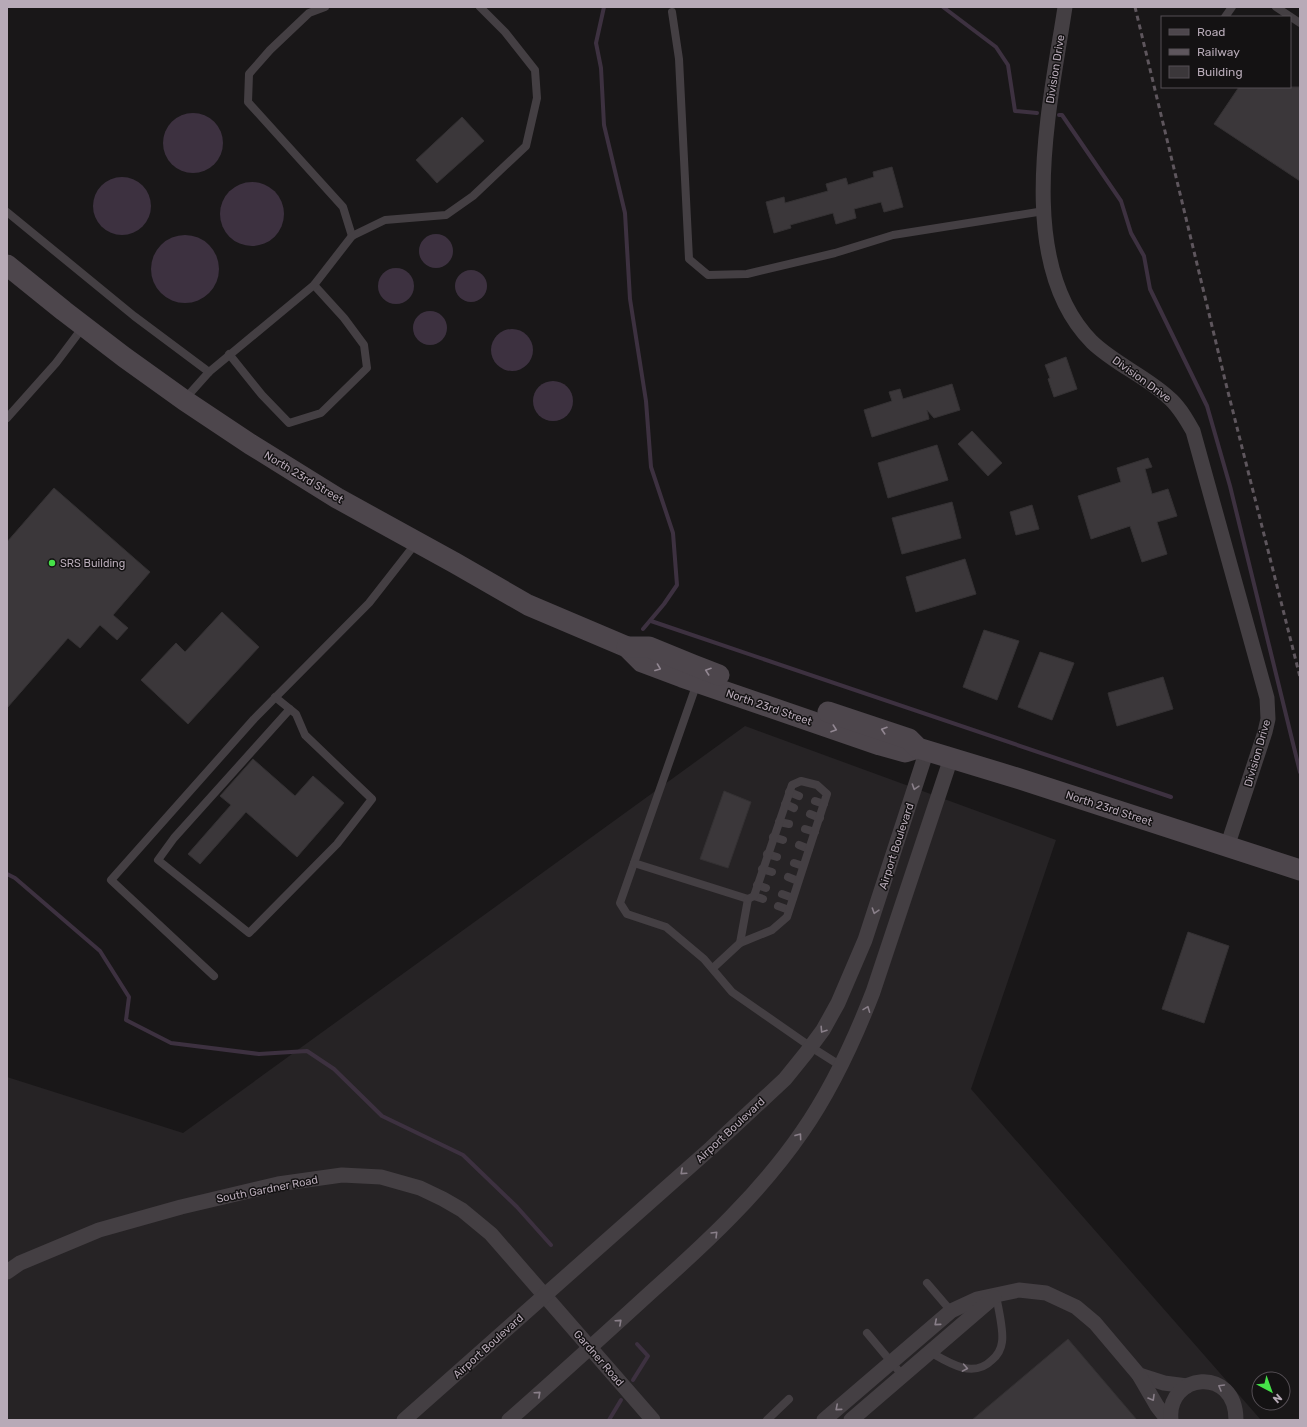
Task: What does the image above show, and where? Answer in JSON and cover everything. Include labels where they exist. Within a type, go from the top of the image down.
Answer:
[{"type":"main road","name":"North 23rd Street","points":[[7,264],[84,326],[184,400],[250,444],[343,502],[528,605],[627,647],[642,662],[880,745],[905,752],[923,749]]},
{"type":"main road","name":"North 23rd Street","points":[[627,647],[649,647],[700,668],[909,739],[923,749],[1300,870]]},
{"type":"street","name":"Division Drive","points":[[1064,7],[1048,118],[1044,158],[1044,211],[1049,254],[1056,282],[1070,314],[1081,330],[1093,343],[1172,400],[1184,415],[1196,442],[1267,698],[1268,719],[1265,732],[1228,847]]},
{"type":"street","name":"Airport Boulevard","points":[[404,1420],[752,1110],[785,1079],[811,1047],[823,1030],[838,1003],[865,940],[923,749]]},
{"type":"street","points":[[509,1420],[713,1236],[756,1191],[802,1133],[820,1105],[860,1026],[873,992],[951,758]]},
{"type":"street","name":"South Gardner Road","points":[[7,1272],[20,1264],[99,1230],[181,1207],[278,1184],[350,1175],[381,1177],[420,1188],[462,1210],[491,1234],[544,1296]]},
{"type":"street","points":[[824,1420],[951,1311],[977,1299],[1019,1290],[1046,1293],[1076,1307],[1095,1324],[1139,1375],[1157,1406],[1168,1420]]},
{"type":"street","name":"Gardner Road","points":[[544,1296],[653,1420]]},
{"type":"street","points":[[851,1420],[996,1296]]},
{"type":"street","points":[[1139,1375],[1164,1383],[1187,1386]]},
{"type":"street","points":[[1171,1420],[1170,1414],[1173,1402],[1179,1393],[1187,1386],[1197,1382],[1208,1382],[1218,1385],[1227,1391],[1233,1399],[1236,1409],[1236,1420]]},
{"type":"lane","points":[[325,7],[309,13],[270,50],[249,74],[248,102],[343,207],[352,236]]},
{"type":"lane","points":[[184,400],[209,372],[229,354],[314,286],[352,236],[385,220],[446,215],[473,196],[526,146],[537,98],[535,70],[505,32],[480,7]]},
{"type":"lane","points":[[1226,16],[1232,7]]},
{"type":"lane","points":[[1276,7],[1290,16]]},
{"type":"lane","points":[[672,12],[679,59],[689,259],[708,275],[747,274],[835,253],[893,235],[1044,211]]},
{"type":"lane","points":[[1291,17],[1300,23]]},
{"type":"lane","points":[[7,212],[134,316],[209,372]]},
{"type":"lane","points":[[229,354],[262,395],[289,423],[321,413],[367,368],[364,345],[344,318],[314,286]]},
{"type":"lane","points":[[7,418],[56,363],[84,326]]},
{"type":"lane","points":[[214,976],[111,880],[254,719],[369,603],[417,542]]},
{"type":"lane","points":[[698,682],[620,903],[627,914],[666,927],[704,959],[732,992],[841,1066]]},
{"type":"lane","points":[[275,697],[290,709],[296,714],[305,735],[372,799],[337,844],[249,933],[158,860],[174,838],[290,709]]},
{"type":"lane","points":[[712,968],[740,943],[772,930],[787,917],[827,794],[817,785],[801,781],[792,785],[751,898],[740,943]]},
{"type":"lane","points":[[789,792],[799,796]]},
{"type":"lane","points":[[815,801],[824,804]]},
{"type":"lane","points":[[784,804],[794,808]]},
{"type":"lane","points":[[810,814],[820,818]]},
{"type":"lane","points":[[779,822],[789,824]]},
{"type":"lane","points":[[805,829],[815,832]]},
{"type":"lane","points":[[773,837],[783,840]]},
{"type":"lane","points":[[799,846],[809,849]]},
{"type":"lane","points":[[767,854],[777,857]]},
{"type":"lane","points":[[634,863],[751,898],[763,899]]},
{"type":"lane","points":[[794,863],[804,866]]},
{"type":"lane","points":[[762,869],[772,872]]},
{"type":"lane","points":[[788,878],[798,881]]},
{"type":"lane","points":[[756,885],[766,888]]},
{"type":"lane","points":[[782,894],[793,898]]},
{"type":"lane","points":[[778,906],[789,910]]},
{"type":"lane","points":[[927,1283],[951,1311]]},
{"type":"lane","points":[[930,1352],[951,1364],[966,1369],[978,1369],[989,1363],[998,1355],[1003,1341],[996,1296]]},
{"type":"lane","points":[[867,1333],[903,1376]]},
{"type":"lane","points":[[767,1420],[789,1399]]},
{"type":"shaded area","points":[[193,113],[210,118],[218,126],[223,143],[218,160],[210,168],[193,173],[176,168],[168,160],[163,143],[168,126],[176,118]]},
{"type":"shaded area","points":[[122,177],[133,179],[146,190],[149,195],[151,206],[149,217],[138,230],[133,233],[122,235],[111,233],[98,222],[95,217],[93,206],[95,195],[106,182],[111,179]]},
{"type":"shaded area","points":[[252,182],[264,184],[275,191],[282,202],[284,214],[282,226],[275,237],[264,244],[252,246],[240,244],[229,237],[222,226],[220,214],[222,202],[229,191],[240,184]]},
{"type":"shaded area","points":[[436,234],[448,239],[453,251],[448,263],[436,268],[424,263],[419,251],[424,239]]},
{"type":"shaded area","points":[[185,235],[198,238],[209,245],[216,256],[219,269],[216,282],[209,293],[198,300],[185,303],[172,300],[161,293],[154,282],[151,269],[154,256],[161,245],[172,238]]},
{"type":"shaded area","points":[[400,268],[409,273],[413,279],[413,293],[409,299],[400,304],[392,304],[383,299],[379,293],[378,282],[383,273],[389,269]]},
{"type":"shaded area","points":[[471,270],[477,271],[484,277],[487,286],[486,292],[480,299],[471,302],[465,301],[458,295],[455,286],[456,280],[462,273]]},
{"type":"shaded area","points":[[433,311],[442,316],[446,321],[446,335],[442,340],[437,344],[427,345],[423,344],[414,335],[413,325],[414,321],[423,312]]},
{"type":"shaded area","points":[[508,329],[516,329],[524,332],[530,338],[533,350],[530,362],[524,368],[516,371],[508,371],[500,368],[494,362],[491,354],[491,346],[494,338],[500,332]]},
{"type":"shaded area","points":[[557,381],[564,384],[570,390],[573,401],[572,409],[564,418],[557,421],[549,421],[542,418],[534,409],[533,397],[536,390],[545,382]]},
{"type":"shaded area","points":[[745,726],[1056,840],[971,1089],[1251,1409],[1251,1411],[1253,1411],[1261,1420],[7,1420],[7,1077],[183,1133]]},
{"type":"building","points":[[1300,87],[1300,181],[1214,124],[1238,88]]},
{"type":"building","points":[[462,117],[484,141],[437,183],[416,160]]},
{"type":"building","points":[[892,167],[903,207],[884,212],[881,202],[854,209],[856,218],[836,224],[833,213],[790,225],[791,228],[774,233],[766,202],[784,197],[785,203],[828,191],[826,184],[846,178],[848,185],[874,177],[873,172]]},
{"type":"building","points":[[1066,357],[1077,389],[1054,397],[1048,379],[1050,378],[1045,365]]},
{"type":"building","points":[[952,384],[960,410],[934,418],[927,410],[929,419],[872,437],[864,410],[892,401],[889,392],[900,389],[903,399]]},
{"type":"building","points":[[972,431],[1002,463],[988,476],[958,444]]},
{"type":"building","points":[[937,445],[948,480],[888,498],[878,463]]},
{"type":"building","points":[[1148,458],[1152,467],[1145,469],[1152,494],[1168,489],[1177,516],[1157,522],[1167,554],[1142,562],[1130,526],[1091,539],[1078,496],[1121,482],[1117,468]]},
{"type":"building","points":[[54,488],[150,572],[113,615],[128,628],[117,640],[100,625],[80,648],[68,638],[7,708],[7,542]]},
{"type":"building","points":[[952,502],[961,538],[902,554],[892,518]]},
{"type":"building","points":[[1032,505],[1039,529],[1016,535],[1010,512]]},
{"type":"building","points":[[965,559],[976,594],[916,612],[906,577]]},
{"type":"building","points":[[222,612],[259,647],[188,724],[141,680],[176,643],[185,652]]},
{"type":"building","points":[[984,630],[1019,641],[997,700],[963,687]]},
{"type":"building","points":[[1040,652],[1074,663],[1052,720],[1018,707]]},
{"type":"building","points":[[1163,677],[1173,709],[1117,726],[1108,693]]},
{"type":"building","points":[[253,759],[295,796],[313,776],[344,803],[297,857],[246,812],[200,864],[188,854],[231,805],[220,796]]},
{"type":"building","points":[[724,791],[751,802],[728,868],[700,859]]},
{"type":"building","points":[[1188,932],[1229,946],[1204,1023],[1162,1009]]},
{"type":"building","points":[[1068,1339],[1137,1420],[972,1420]]},
{"type":"waterway","points":[[604,7],[596,43],[601,68],[604,125],[625,213],[630,299],[646,401],[651,467],[673,533],[677,585],[664,604],[643,629]]},
{"type":"waterway","points":[[943,7],[996,47],[1008,65],[1015,111],[1037,113]]},
{"type":"waterway","points":[[1059,115],[1062,115],[1121,201],[1131,233],[1144,256],[1150,289],[1207,406],[1230,486],[1300,772]]},
{"type":"waterway","points":[[651,621],[1171,797]]},
{"type":"waterway","points":[[7,874],[15,878],[100,951],[129,997],[126,1020],[171,1043],[259,1054],[307,1051],[334,1069],[382,1116],[463,1155],[517,1207],[551,1245]]},
{"type":"waterway","points":[[633,1380],[648,1356],[637,1344]]},
{"type":"waterway","points":[[609,1420],[621,1400]]},
{"type":"railway","points":[[1135,7],[1225,380],[1300,677]]},
{"type":"place","name":"SRS Building","points":[[52,563]]}]
